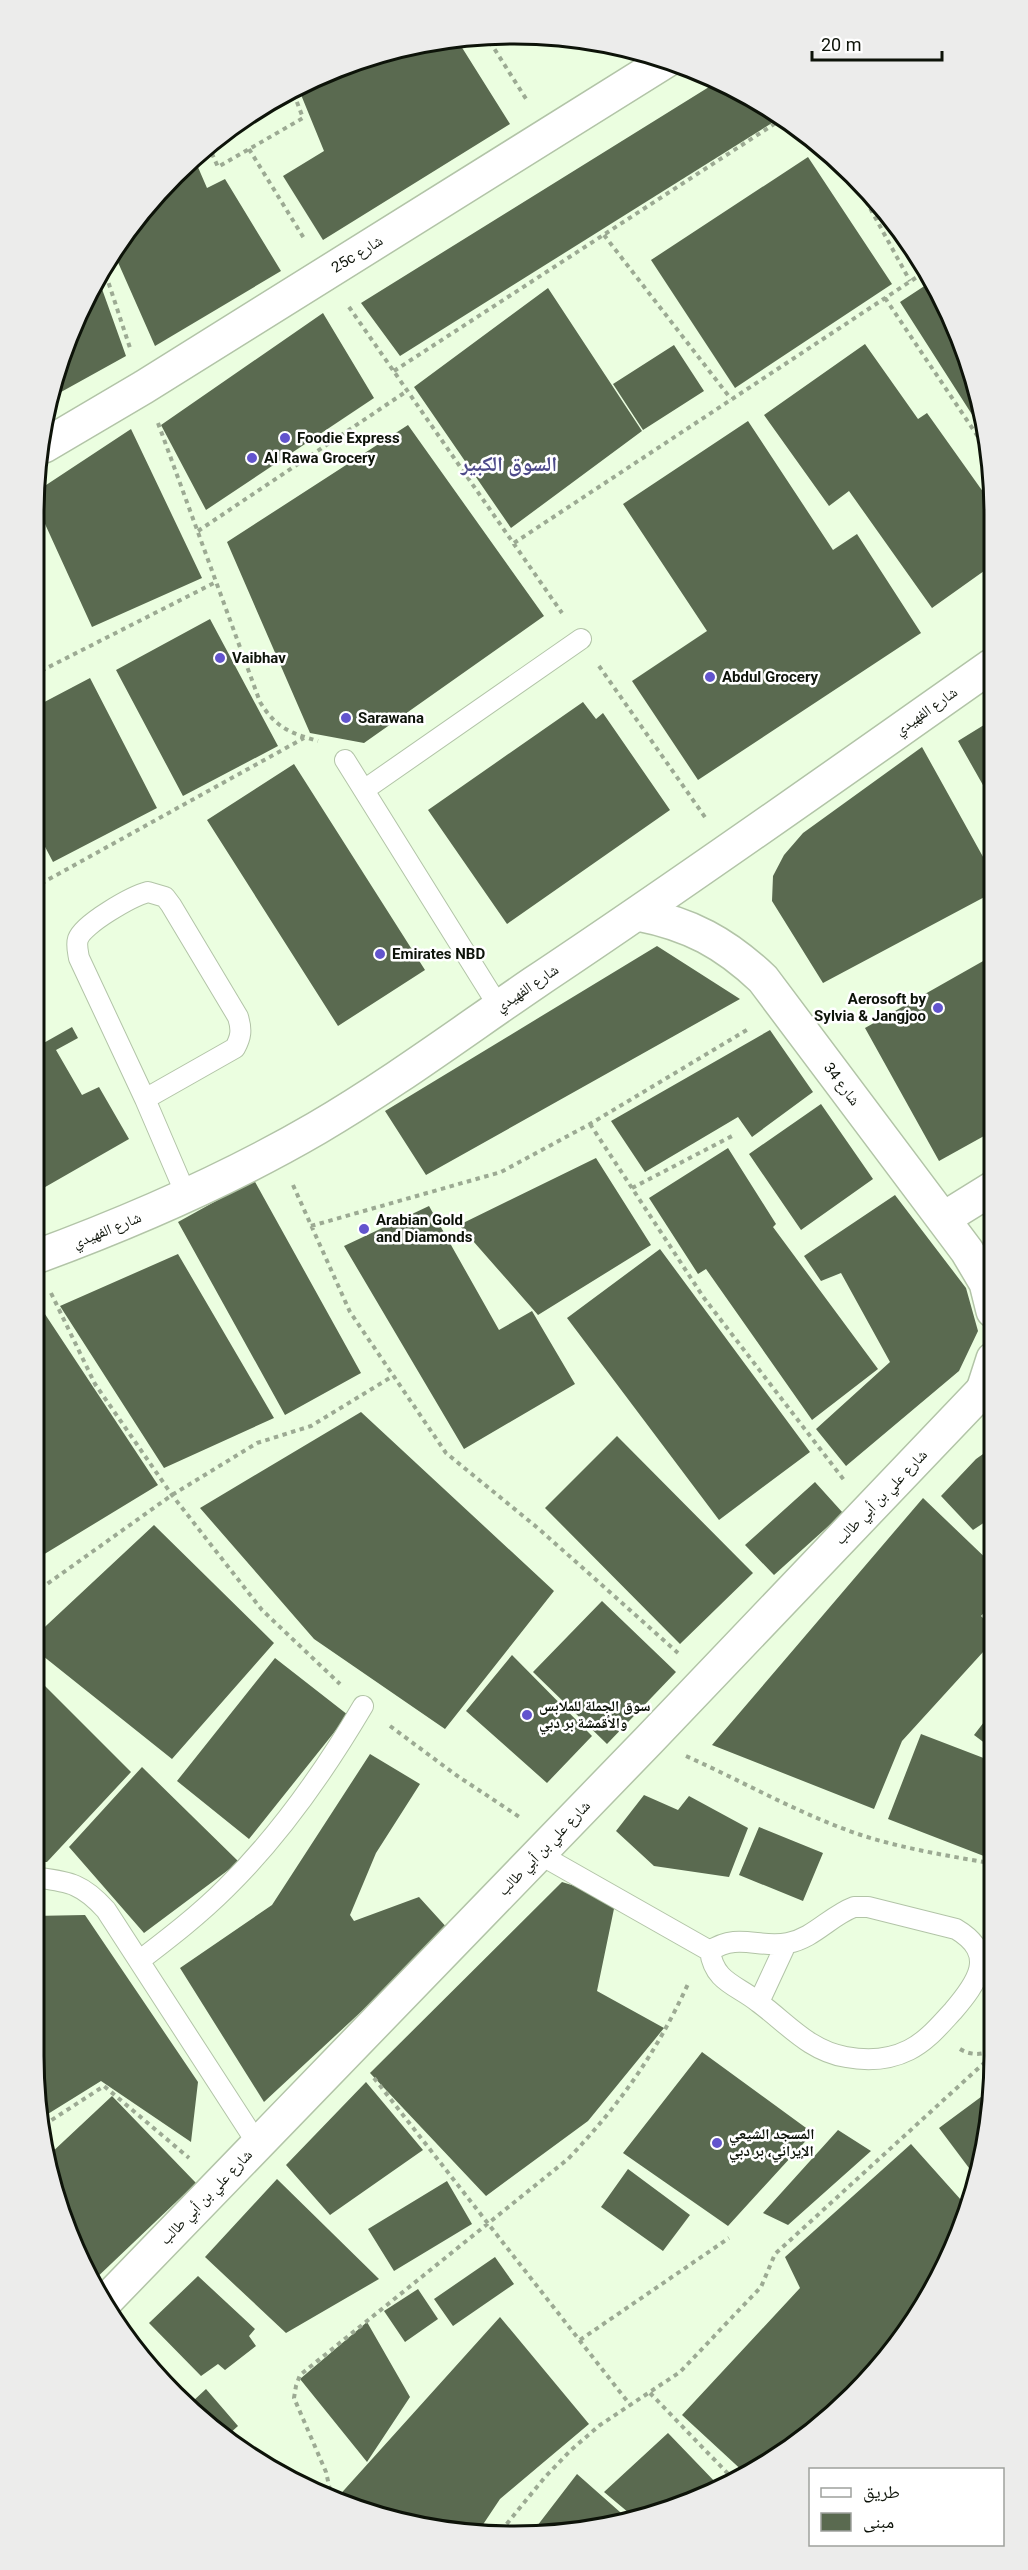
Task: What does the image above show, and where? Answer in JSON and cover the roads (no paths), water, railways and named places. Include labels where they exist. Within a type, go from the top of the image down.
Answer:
[{"type":"street","name":"25c شارع","points":[[50,443],[144,387],[658,66]]},
{"type":"street","name":"شارع الفهيدي","points":[[44,1254],[110,1230],[187,1197],[277,1151],[380,1089],[638,914],[984,671]]},
{"type":"street","name":"شارع 34","points":[[638,914],[674,922],[706,935],[737,955],[763,979],[967,1251],[984,1280]]},
{"type":"street","points":[[943,1219],[984,1194]]},
{"type":"street","name":"شارع علي بن أبي طالب","points":[[110,2296],[984,1392]]},
{"type":"lane","points":[[364,789],[581,639]]},
{"type":"lane","points":[[345,760],[499,1007]]},
{"type":"lane","points":[[145,1099],[235,1048],[242,1028],[238,1017],[171,905],[157,893],[148,892],[138,894],[90,924],[78,939],[77,948],[79,958],[145,1099],[187,1197]]},
{"type":"lane","points":[[139,1961],[184,1926],[226,1888],[265,1846],[301,1802],[334,1755],[363,1706]]},
{"type":"lane","points":[[546,1846],[707,1950],[717,1973],[759,2002],[797,2035],[820,2048],[844,2057],[876,2060],[907,2051],[928,2037],[972,1988],[978,1976],[980,1961],[976,1948],[968,1936],[956,1929],[868,1907],[854,1907],[842,1912],[814,1933],[786,1944],[732,1941],[707,1950]]},
{"type":"lane","points":[[44,1878],[58,1879],[76,1885],[93,1896],[106,1910],[257,2143]]},
{"type":"lane","points":[[759,2002],[786,1944]]},
{"type":"place","name":"Foodie Express","points":[[285,438]]},
{"type":"place","name":"Al Rawa Grocery","points":[[252,458]]},
{"type":"place","name":"Vaibhav","points":[[220,658]]},
{"type":"place","name":"Abdul Grocery","points":[[710,677]]},
{"type":"place","name":"Sarawana","points":[[346,718]]},
{"type":"place","name":"Emirates NBD","points":[[380,954]]},
{"type":"place","name":"Aerosoft by Sylvia & Jangjoo","points":[[938,1008]]},
{"type":"place","name":"Arabian Gold and Diamonds","points":[[364,1229]]},
{"type":"place","name":"سوق الجملة للملابس والأقمشة بر دبي","points":[[527,1715]]},
{"type":"place","name":"المسجد الشيعي الإيراني، بر دبي","points":[[717,2143]]},
{"type":"district","name":"السوق الكبير","points":[[509,464]]}]
